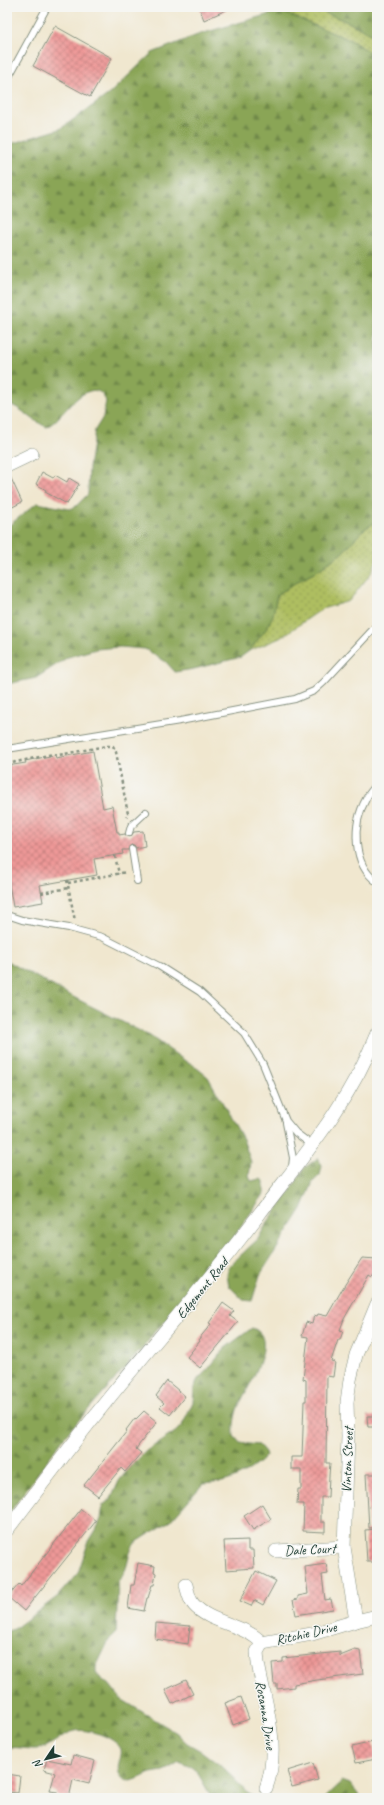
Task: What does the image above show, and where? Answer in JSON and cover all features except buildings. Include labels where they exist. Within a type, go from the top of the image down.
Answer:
[{"type":"street","points":[[7,466],[32,454]]},
{"type":"street","name":"Edgemont Road","points":[[7,1530],[84,1429],[215,1272],[292,1172],[348,1093],[369,1053],[377,1033]]},
{"type":"street","name":"Vinton Street","points":[[356,1621],[344,1547],[348,1437],[347,1402],[356,1355],[377,1304]]},
{"type":"street","name":"Dale Court","points":[[276,1551],[344,1547]]},
{"type":"street","name":"Ritchie Drive","points":[[186,1585],[194,1605],[214,1617],[253,1635],[262,1643],[312,1634],[377,1616]]},
{"type":"street","name":"Rosanna Drive","points":[[262,1643],[257,1652],[258,1663],[271,1731],[273,1758],[272,1770],[266,1788]]},
{"type":"lane","points":[[7,80],[47,7]]},
{"type":"lane","points":[[7,749],[180,721],[295,699],[314,691],[324,682],[377,625]]},
{"type":"lane","points":[[377,784],[366,799],[357,826],[359,857],[365,869],[377,882]]},
{"type":"lane","points":[[129,833],[131,826],[146,812]]},
{"type":"lane","points":[[132,849],[137,881]]},
{"type":"lane","points":[[7,915],[22,920],[87,932],[102,937],[159,966],[200,992],[238,1027],[251,1042],[263,1064],[286,1121],[293,1158],[292,1172]]},
{"type":"lane","points":[[286,1121],[296,1133],[312,1145]]},
{"type":"path","points":[[7,764],[53,754],[59,755],[113,746],[116,752],[128,814],[124,821]]},
{"type":"path","points":[[115,856],[119,874]]},
{"type":"path","points":[[75,921],[68,882],[126,873],[128,870]]},
{"type":"path","points":[[41,893],[69,888]]},
{"type":"green space","points":[[282,7],[318,7],[324,12],[377,37],[377,57],[352,41],[280,11]]},
{"type":"green space","points":[[318,7],[377,7],[377,37],[324,12]]},
{"type":"green space","points":[[280,11],[352,41],[377,57],[377,521],[363,530],[342,553],[314,573],[298,581],[277,595],[273,615],[267,628],[249,651],[241,657],[194,669],[175,672],[166,662],[145,649],[120,647],[96,649],[68,657],[36,678],[7,684],[7,527],[37,503],[70,509],[75,507],[88,494],[89,467],[95,430],[103,417],[106,401],[101,393],[90,391],[72,403],[47,427],[7,403],[7,145],[60,129],[109,94],[152,53],[200,34]]},
{"type":"green space","points":[[377,521],[377,559],[372,572],[349,601],[322,609],[280,638],[249,651],[271,619],[277,595],[298,581],[314,573],[342,553],[363,530]]},
{"type":"green space","points":[[7,961],[150,1036],[192,1064],[208,1077],[243,1139],[251,1162],[249,1176],[251,1181],[260,1179],[264,1181],[264,1194],[234,1237],[209,1266],[202,1278],[188,1291],[168,1319],[154,1332],[146,1344],[65,1436],[7,1516]]},
{"type":"green space","points":[[318,1158],[322,1166],[320,1175],[313,1182],[302,1209],[260,1275],[252,1301],[243,1300],[229,1286],[227,1275],[229,1266],[258,1239],[304,1168]]},
{"type":"green space","points":[[252,1328],[260,1333],[263,1342],[262,1352],[254,1376],[238,1408],[235,1420],[234,1436],[240,1443],[259,1445],[265,1452],[266,1456],[252,1468],[234,1478],[222,1482],[203,1484],[170,1521],[135,1543],[130,1552],[122,1577],[118,1581],[116,1633],[109,1640],[96,1667],[96,1672],[101,1679],[109,1684],[121,1699],[177,1733],[187,1743],[201,1751],[225,1769],[246,1792],[256,1798],[212,1798],[196,1770],[179,1762],[163,1771],[151,1773],[130,1781],[126,1780],[122,1778],[118,1770],[121,1755],[121,1749],[119,1746],[106,1737],[89,1731],[83,1730],[73,1732],[43,1748],[7,1748],[7,1631],[14,1629],[57,1597],[78,1573],[88,1543],[101,1519],[103,1505],[111,1499],[119,1481],[129,1468],[146,1451],[175,1432],[182,1425],[193,1402],[194,1387],[198,1379],[225,1348]]},
{"type":"green space","points":[[342,1781],[350,1784],[361,1798],[324,1798]]}]
